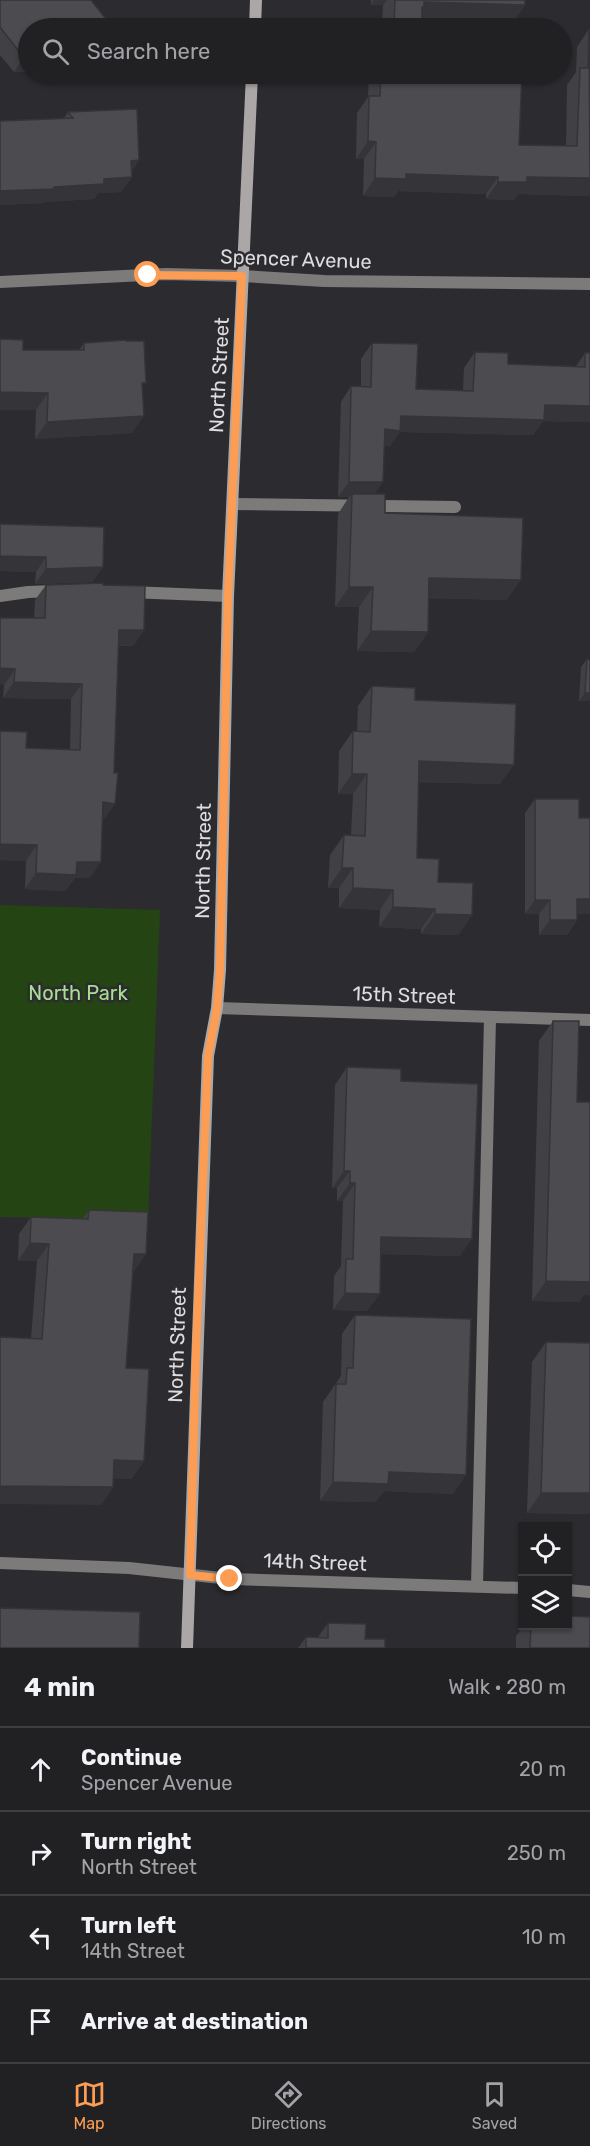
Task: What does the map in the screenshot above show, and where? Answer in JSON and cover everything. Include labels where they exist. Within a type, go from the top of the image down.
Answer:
[{"type":"main road","points":[[255,18],[256,0]]},
{"type":"main road","name":"North Street","points":[[187,1648],[208,1056],[217,1008],[220,970],[228,596],[252,84]]},
{"type":"street","name":"Spencer Avenue","points":[[0,282],[166,274],[324,281],[590,284]]},
{"type":"street","points":[[232,504],[455,507]]},
{"type":"street","points":[[0,596],[28,592],[72,591]]},
{"type":"street","points":[[118,592],[228,596]]},
{"type":"street","name":"15th Street","points":[[217,1008],[590,1020]]},
{"type":"street","points":[[477,1586],[490,1018]]},
{"type":"street","name":"14th Street","points":[[0,1563],[129,1568],[230,1579],[518,1588]]},
{"type":"street","points":[[572,1590],[590,1592]]},
{"type":"green space","name":"North Park","points":[[0,905],[160,910],[148,1220],[0,1217]]},
{"type":"building","points":[[0,0],[91,0],[105,18],[18,18],[18,50],[0,27]]},
{"type":"building","points":[[395,0],[525,0],[525,5],[424,2],[422,18],[394,18]]},
{"type":"building","points":[[589,29],[590,178],[527,177],[527,182],[498,182],[498,177],[406,174],[406,179],[375,178],[376,142],[368,141],[369,96],[380,96],[381,84],[522,84],[519,145],[577,146],[580,68],[588,68]]},
{"type":"building","points":[[137,109],[139,160],[131,161],[132,177],[104,179],[104,184],[0,191],[0,121],[73,118],[68,112]]},
{"type":"building","points":[[0,339],[23,340],[23,350],[84,350],[84,343],[144,341],[146,383],[142,383],[144,416],[47,422],[48,393],[0,392]]},
{"type":"building","points":[[372,343],[418,344],[416,389],[473,391],[475,352],[508,353],[508,364],[585,367],[585,353],[590,353],[590,406],[545,405],[544,420],[401,416],[400,431],[385,429],[383,482],[349,482],[351,386],[371,387]]},
{"type":"building","points":[[352,494],[385,494],[385,513],[523,518],[521,580],[429,578],[428,632],[371,631],[373,587],[349,587]]},
{"type":"building","points":[[0,524],[104,527],[103,567],[46,569],[46,557],[0,556]]},
{"type":"building","points":[[103,583],[103,585],[145,586],[144,630],[119,630],[114,773],[118,773],[115,804],[103,802],[101,862],[77,862],[76,875],[36,873],[37,845],[0,844],[0,731],[27,732],[26,748],[80,750],[82,684],[14,682],[15,669],[0,668],[0,618],[45,618],[46,585]]},
{"type":"building","points":[[587,659],[590,660],[590,693],[585,693]]},
{"type":"building","points":[[372,686],[415,688],[415,700],[516,704],[514,765],[419,761],[417,858],[439,859],[438,882],[473,883],[472,915],[435,914],[435,909],[393,907],[393,890],[353,888],[353,868],[342,868],[344,835],[365,836],[367,774],[352,774],[353,731],[370,732]]},
{"type":"building","points":[[535,799],[579,799],[579,818],[590,818],[590,899],[577,899],[577,920],[550,920],[550,900],[535,900]]},
{"type":"building","points":[[553,1021],[579,1021],[577,1102],[590,1102],[590,1282],[546,1281]]},
{"type":"building","points":[[347,1067],[401,1069],[401,1081],[478,1084],[472,1239],[381,1237],[380,1294],[345,1293],[346,1259],[353,1259],[355,1183],[350,1183],[350,1171],[344,1171]]},
{"type":"building","points":[[89,1210],[148,1212],[146,1254],[134,1254],[126,1368],[149,1369],[144,1461],[114,1460],[113,1487],[0,1486],[0,1337],[42,1339],[49,1244],[30,1243],[31,1217],[88,1219]]},
{"type":"building","points":[[355,1315],[471,1319],[466,1475],[389,1472],[388,1484],[333,1482],[336,1384],[346,1384],[347,1368],[353,1368]]},
{"type":"building","points":[[546,1342],[590,1343],[590,1493],[541,1493]]},
{"type":"building","points":[[0,1608],[140,1612],[139,1648],[0,1648]]},
{"type":"building","points":[[572,1616],[590,1617],[590,1648],[530,1648],[531,1630],[572,1630]]},
{"type":"building","points":[[328,1623],[366,1624],[365,1639],[385,1639],[385,1648],[306,1648],[306,1637],[328,1638]]},
{"type":"route","points":[[148,275],[242,276],[228,596],[220,970],[217,1008],[208,1056],[190,1575],[230,1579]]}]
